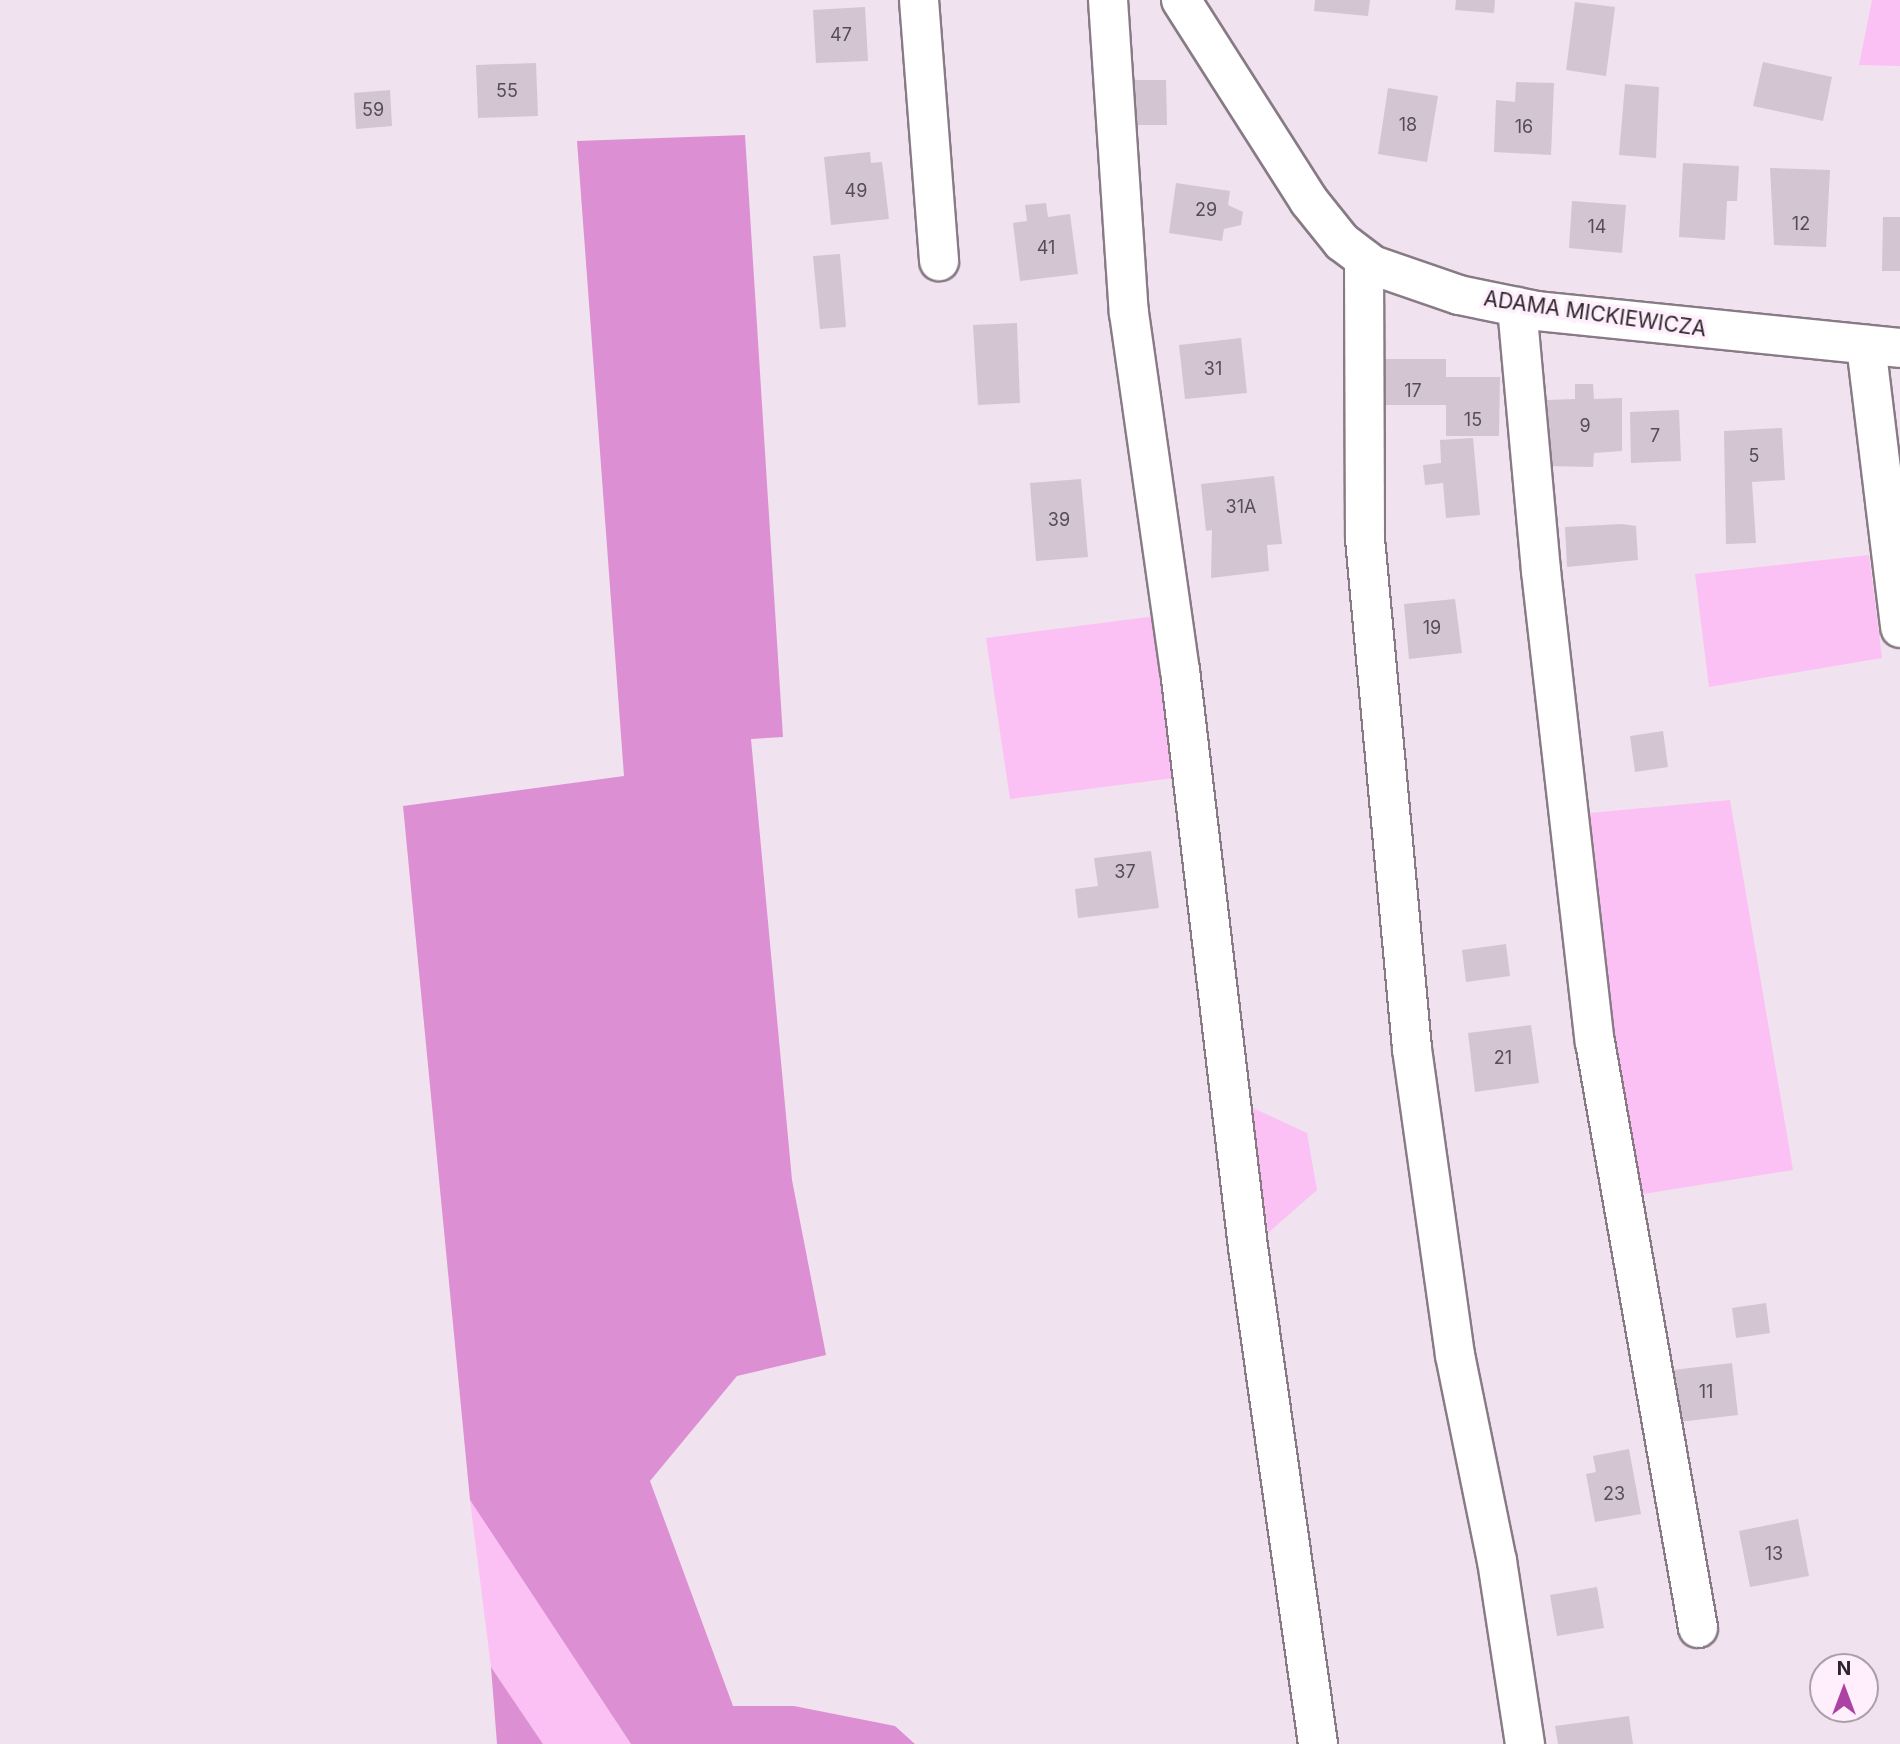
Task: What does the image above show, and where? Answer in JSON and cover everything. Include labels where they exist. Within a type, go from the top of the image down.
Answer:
[{"type":"street","points":[[919,0],[939,261]]},
{"type":"street","points":[[1108,0],[1129,313],[1181,670],[1248,1247],[1318,1744]]},
{"type":"street","name":"ADAMA MICKIEWICZA","points":[[1181,0],[1309,201],[1364,259],[1412,281],[1517,307],[1883,347]]},
{"type":"street","points":[[1364,259],[1365,539],[1412,1049],[1455,1355],[1497,1561],[1525,1744]]},
{"type":"street","points":[[1517,307],[1541,571],[1595,1042],[1698,1628]]},
{"type":"street","points":[[1883,347],[1900,628]]},
{"type":"shaded area","points":[[1872,0],[1900,0],[1900,66],[1859,65]]},
{"type":"shaded area","points":[[745,135],[783,737],[751,739],[792,1180],[826,1355],[737,1376],[650,1481],[733,1706],[794,1706],[895,1726],[915,1744],[631,1744],[470,1500],[403,806],[624,776],[577,141]]},
{"type":"shaded area","points":[[1869,555],[1882,658],[1709,687],[1695,574]]},
{"type":"shaded area","points":[[1156,616],[1174,778],[1010,799],[986,638]]},
{"type":"shaded area","points":[[1730,800],[1793,1170],[1631,1196],[1579,814]]},
{"type":"shaded area","points":[[1251,1107],[1307,1133],[1317,1190],[1268,1233]]},
{"type":"shaded area","points":[[470,1500],[631,1744],[543,1744],[491,1667]]},
{"type":"shaded area","points":[[491,1667],[543,1744],[497,1744]]},
{"type":"building","points":[[1315,0],[1370,0],[1368,16],[1314,11]]},
{"type":"building","points":[[1456,0],[1495,0],[1494,13],[1455,10]]},
{"type":"building","points":[[1575,2],[1615,7],[1606,76],[1566,70]]},
{"type":"building","points":[[865,7],[868,61],[816,63],[813,10]]},
{"type":"building","points":[[1763,62],[1832,77],[1823,121],[1753,106]]},
{"type":"building","points":[[536,63],[538,116],[478,118],[476,65]]},
{"type":"building","points":[[1127,80],[1166,80],[1167,125],[1128,125]]},
{"type":"building","points":[[1516,82],[1554,83],[1551,155],[1494,152],[1496,100],[1515,102]]},
{"type":"building","points":[[1625,84],[1659,87],[1656,158],[1619,155]]},
{"type":"building","points":[[1388,88],[1438,96],[1427,162],[1378,154]]},
{"type":"building","points":[[390,90],[392,126],[356,129],[354,93]]},
{"type":"building","points":[[870,152],[871,163],[882,162],[889,219],[831,225],[824,157]]},
{"type":"building","points":[[1683,163],[1739,166],[1737,201],[1727,201],[1725,240],[1679,237]]},
{"type":"building","points":[[1770,168],[1830,170],[1826,247],[1774,245]]},
{"type":"building","points":[[1176,183],[1230,191],[1228,205],[1243,212],[1241,225],[1224,229],[1222,241],[1169,233]]},
{"type":"building","points":[[1572,201],[1626,205],[1622,253],[1569,248]]},
{"type":"building","points":[[1046,203],[1048,217],[1070,214],[1078,274],[1020,281],[1013,223],[1027,221],[1025,205]]},
{"type":"building","points":[[1883,217],[1900,217],[1900,271],[1882,271]]},
{"type":"building","points":[[840,254],[846,327],[820,329],[813,256]]},
{"type":"building","points":[[1017,323],[1020,403],[978,405],[973,325]]},
{"type":"building","points":[[1241,338],[1247,393],[1185,399],[1179,345]]},
{"type":"building","points":[[1380,359],[1446,359],[1446,377],[1500,377],[1499,436],[1446,436],[1446,405],[1380,405]]},
{"type":"building","points":[[1575,384],[1593,384],[1594,399],[1622,398],[1622,451],[1594,453],[1593,467],[1548,466],[1547,400],[1575,399]]},
{"type":"building","points":[[1679,410],[1681,461],[1631,463],[1630,412]]},
{"type":"building","points":[[1782,428],[1785,480],[1752,482],[1756,543],[1726,544],[1724,431]]},
{"type":"building","points":[[1473,438],[1480,515],[1446,518],[1443,483],[1425,485],[1423,465],[1441,463],[1440,440]]},
{"type":"building","points":[[1274,476],[1282,544],[1267,545],[1269,571],[1211,578],[1212,530],[1206,531],[1201,484]]},
{"type":"building","points":[[1081,479],[1088,557],[1036,561],[1030,483]]},
{"type":"building","points":[[1622,524],[1636,526],[1638,560],[1567,567],[1565,527]]},
{"type":"building","points":[[1455,599],[1462,653],[1409,659],[1404,604]]},
{"type":"building","points":[[1663,731],[1668,767],[1635,772],[1630,736]]},
{"type":"building","points":[[1151,851],[1159,908],[1078,918],[1075,889],[1098,886],[1094,858]]},
{"type":"building","points":[[1506,944],[1510,976],[1466,982],[1462,950]]},
{"type":"building","points":[[1531,1025],[1539,1083],[1475,1092],[1468,1033]]},
{"type":"building","points":[[1766,1303],[1770,1333],[1736,1338],[1732,1308]]},
{"type":"building","points":[[1732,1363],[1738,1415],[1679,1422],[1673,1370]]},
{"type":"building","points":[[1629,1449],[1641,1514],[1595,1522],[1586,1474],[1596,1472],[1593,1456]]},
{"type":"building","points":[[1798,1519],[1809,1576],[1750,1587],[1739,1531]]},
{"type":"building","points":[[1597,1587],[1604,1628],[1557,1636],[1550,1595]]},
{"type":"building","points":[[1629,1716],[1633,1744],[1558,1744],[1555,1726]]}]
